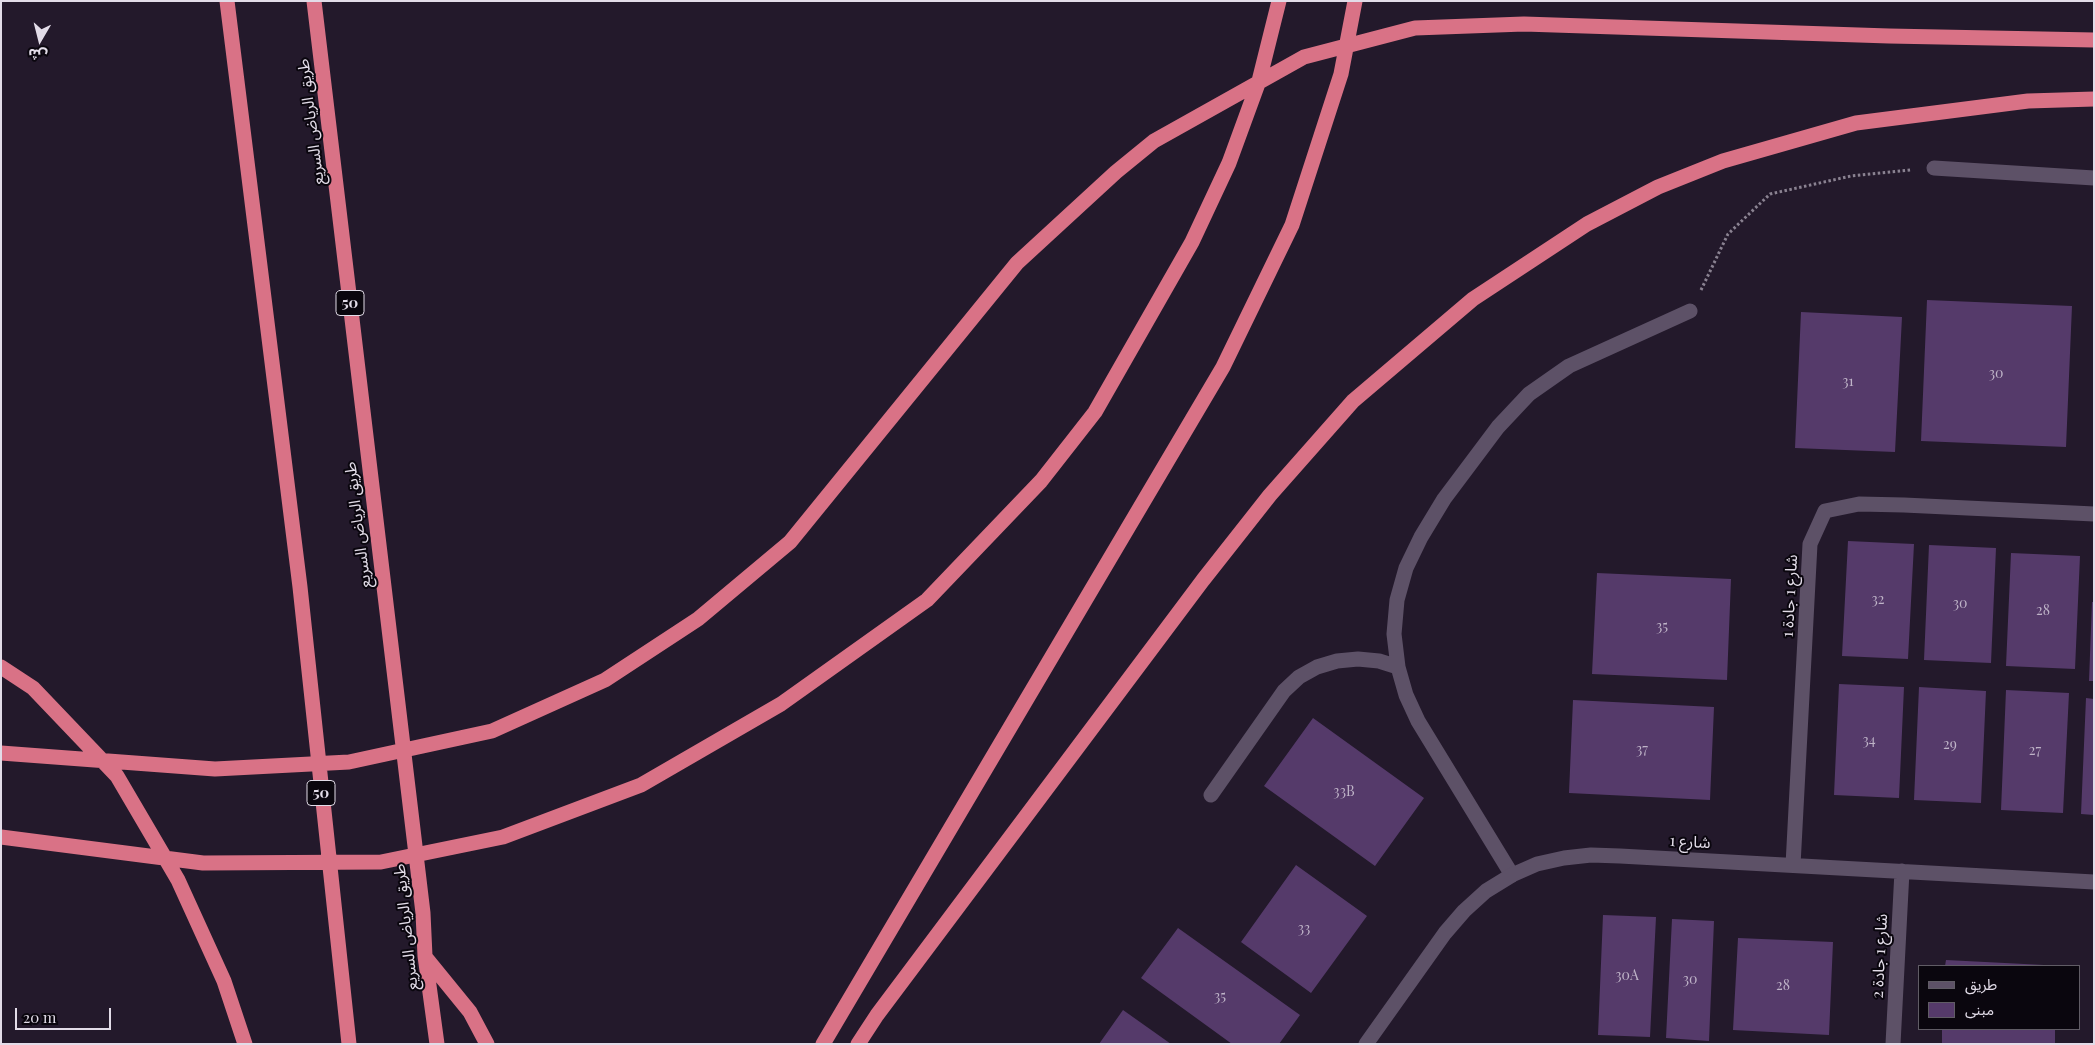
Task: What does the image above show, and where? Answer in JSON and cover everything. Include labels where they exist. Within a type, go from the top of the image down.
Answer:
[{"type":"highway","name":"50","points":[[227,1],[300,587],[348,1044]]},
{"type":"highway","name":"طريق الرياض السريع","points":[[314,1],[423,913],[425,956],[437,1044]]},
{"type":"highway","points":[[1,837],[203,863],[381,862],[504,837],[641,784],[781,704],[927,600],[1047,474],[1096,412],[1192,242],[1229,162],[1259,81],[1279,1]]},
{"type":"highway","points":[[822,1044],[1223,367],[1292,225],[1341,74],[1355,1]]},
{"type":"highway","points":[[1,753],[215,769],[349,762],[492,731],[605,680],[698,619],[790,542],[1017,263],[1116,172],[1154,141],[1304,57],[1415,28],[1524,24],[1880,36],[2094,40]]},
{"type":"highway","points":[[858,1044],[877,1015],[1203,580],[1270,495],[1353,401],[1473,298],[1587,224],[1658,187],[1723,161],[1856,123],[2028,101],[2094,100]]},
{"type":"highway","points":[[1,667],[33,688],[116,776],[178,880],[224,981],[246,1044]]},
{"type":"highway","points":[[425,956],[470,1012],[487,1044]]},
{"type":"street","points":[[1934,168],[2094,178]]},
{"type":"street","points":[[1512,874],[1418,721],[1406,694],[1398,667],[1394,634],[1396,608],[1406,568],[1420,537],[1444,499],[1498,427],[1529,394],[1569,366],[1690,311]]},
{"type":"street","name":"شارع 1 جادة 1","points":[[1793,864],[1810,544],[1825,512],[1859,504],[2094,514]]},
{"type":"street","points":[[1211,795],[1284,691],[1299,677],[1317,667],[1344,660],[1379,661],[1398,667]]},
{"type":"street","name":"شارع 1","points":[[1366,1044],[1445,934],[1464,911],[1486,891],[1512,874],[1537,864],[1591,855],[1793,864],[2094,882]]},
{"type":"street","name":"شارع 1 جادة 2","points":[[1893,1044],[1902,871]]},
{"type":"path","points":[[1690,311],[1728,234],[1770,194],[1851,176],[1934,168]]},
{"type":"building","points":[[1927,300],[2072,306],[2066,447],[1921,441]]},
{"type":"building","points":[[1801,312],[1902,317],[1895,452],[1795,448]]},
{"type":"building","points":[[1848,541],[1914,544],[1908,659],[1842,656]]},
{"type":"building","points":[[1929,545],[1996,548],[1991,663],[1924,660]]},
{"type":"building","points":[[2011,553],[2080,556],[2075,669],[2006,666]]},
{"type":"building","points":[[1597,573],[1731,579],[1727,680],[1592,674]]},
{"type":"building","points":[[2092,602],[2094,602],[2094,681],[2089,681]]},
{"type":"building","points":[[1839,684],[1904,687],[1899,798],[1834,795]]},
{"type":"building","points":[[1919,687],[1986,691],[1981,803],[1914,800]]},
{"type":"building","points":[[2006,690],[2069,693],[2063,813],[2001,810]]},
{"type":"building","points":[[2086,698],[2094,699],[2094,815],[2081,814]]},
{"type":"building","points":[[1573,700],[1714,707],[1710,800],[1569,793]]},
{"type":"building","points":[[1313,718],[1424,798],[1375,866],[1264,786]]},
{"type":"building","points":[[1296,865],[1367,916],[1311,993],[1241,942]]},
{"type":"building","points":[[1603,915],[1656,917],[1650,1037],[1598,1035]]},
{"type":"building","points":[[1672,919],[1714,921],[1709,1041],[1666,1038]]},
{"type":"building","points":[[1178,928],[1300,1015],[1279,1044],[1232,1044],[1141,978]]},
{"type":"building","points":[[1738,938],[1833,942],[1829,1035],[1733,1030]]},
{"type":"building","points":[[1946,960],[2044,965],[1945,965]]},
{"type":"building","points":[[1123,1010],[1171,1044],[1099,1044]]},
{"type":"building","points":[[1942,1030],[2055,1030],[2055,1044],[1942,1043]]}]
